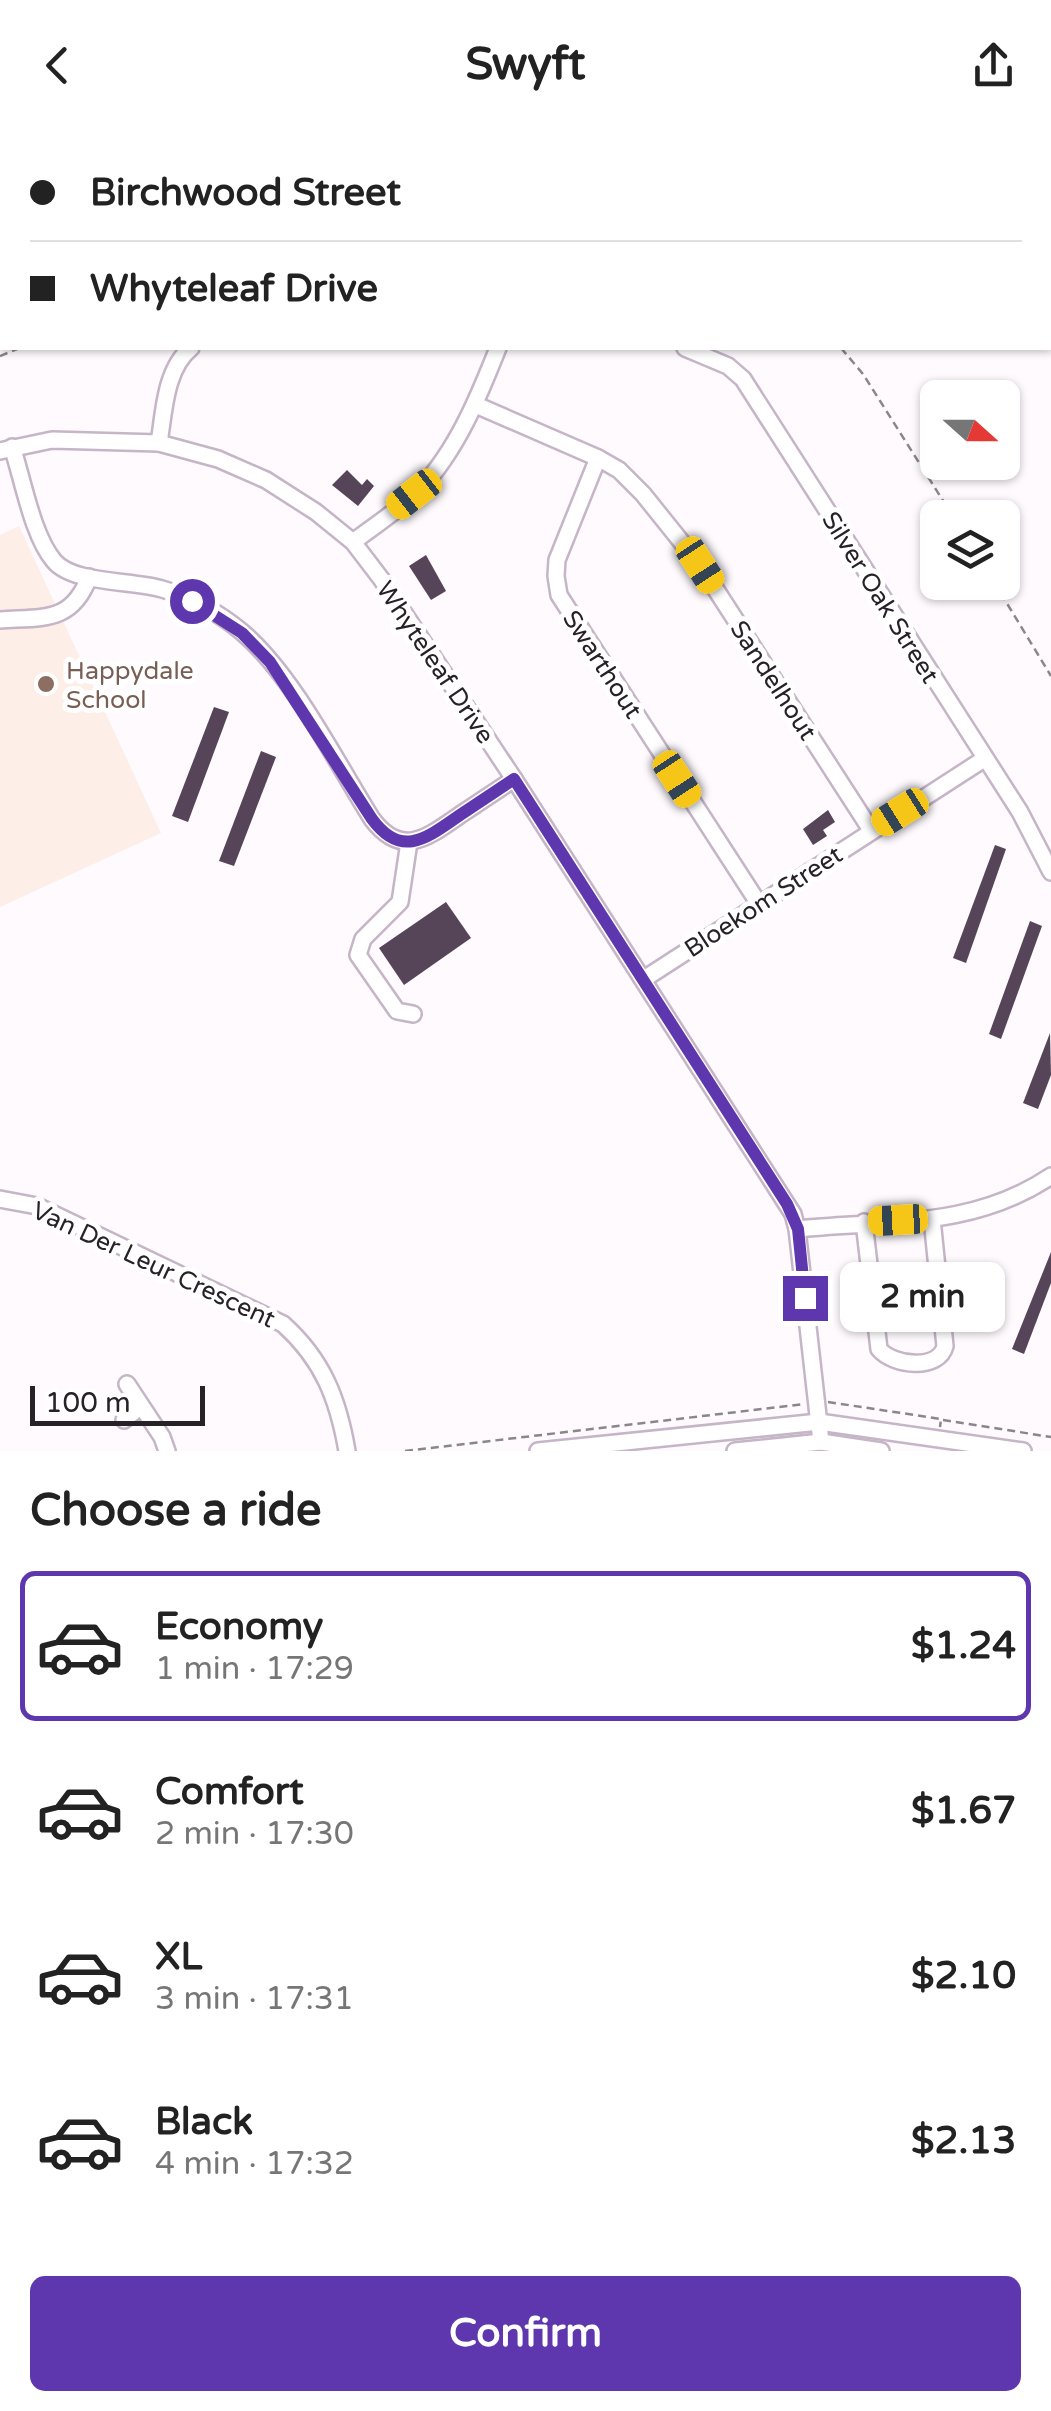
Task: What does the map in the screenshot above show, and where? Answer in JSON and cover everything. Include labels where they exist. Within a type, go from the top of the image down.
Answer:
[{"type":"street","points":[[159,443],[169,386],[181,357],[190,350]]},
{"type":"street","points":[[353,542],[422,486],[476,404],[497,350]]},
{"type":"street","name":"Silver Oak Street","points":[[690,350],[728,366],[742,379],[1020,812],[1051,872]]},
{"type":"street","name":"Sandelhout","points":[[476,404],[598,458],[619,470],[643,494],[700,565],[872,830]]},
{"type":"street","name":"Whyteleaf Drive","points":[[6,449],[68,440],[159,443],[218,459],[266,480],[353,542],[514,779],[777,1185],[798,1229],[822,1442]]},
{"type":"street","points":[[6,449],[49,554],[66,572],[165,590],[192,601],[242,633],[282,679],[380,829],[390,838],[409,842],[428,837],[514,779]]},
{"type":"street","name":"Swarthout","points":[[598,458],[558,560],[559,595],[758,904]]},
{"type":"street","points":[[0,620],[65,612],[78,600],[89,576]]},
{"type":"street","name":"Bloekom Street","points":[[644,979],[984,759]]},
{"type":"street","points":[[409,842],[400,902],[363,940],[358,956],[397,1011],[414,1014]]},
{"type":"street","points":[[586,924],[602,914]]},
{"type":"street","points":[[798,1229],[969,1214],[1008,1202],[1051,1176]]},
{"type":"street","name":"Van Der Leur Crescent","points":[[0,1200],[37,1206],[283,1324],[324,1372],[340,1409],[347,1451]]},
{"type":"street","points":[[864,1222],[879,1349],[891,1359],[933,1362],[942,1356],[945,1346],[932,1218]]},
{"type":"street","points":[[128,1384],[167,1451]]},
{"type":"street","points":[[124,1420],[141,1406]]},
{"type":"street","points":[[538,1451],[820,1422],[1023,1451]]},
{"type":"street","points":[[735,1451],[822,1442],[880,1451]]},
{"type":"path","points":[[844,350],[942,500]]},
{"type":"path","points":[[1005,600],[1051,676]]},
{"type":"path","points":[[941,1420],[1051,1438]]},
{"type":"path","points":[[488,1441],[490,1451]]},
{"type":"path","points":[[459,1445],[460,1451]]},
{"type":"shaded area","name":"Happydale School","points":[[19,526],[161,833],[0,907],[0,535]]},
{"type":"building","points":[[347,470],[362,485],[367,479],[374,486],[358,506],[332,485]]},
{"type":"building","points":[[426,555],[446,591],[431,600],[409,566]]},
{"type":"building","points":[[214,707],[229,712],[188,822],[172,816]]},
{"type":"building","points":[[261,751],[276,757],[234,866],[219,861]]},
{"type":"building","points":[[828,810],[835,822],[823,830],[827,836],[813,845],[803,829]]},
{"type":"building","points":[[995,845],[1006,849],[966,963],[953,958]]},
{"type":"building","points":[[446,902],[471,938],[404,985],[379,948]]},
{"type":"building","points":[[1030,921],[1042,926],[1001,1039],[989,1034]]},
{"type":"building","points":[[1050,1033],[1051,1075],[1038,1109],[1023,1103]]},
{"type":"building","points":[[1051,1252],[1051,1283],[1024,1354],[1012,1349]]},
{"type":"place","name":"Happydale School","points":[[46,684]]},
{"type":"route","points":[[192,601],[242,633],[270,662],[372,819],[390,838],[409,842],[428,837],[514,779],[777,1185],[798,1229],[805,1298]]}]
